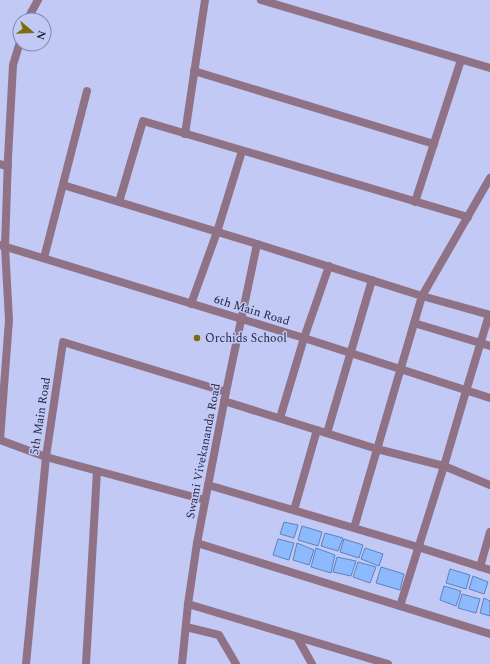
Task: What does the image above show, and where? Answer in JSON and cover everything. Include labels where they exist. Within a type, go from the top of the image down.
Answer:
[{"type":"street","points":[[32,12],[38,0]]},
{"type":"street","points":[[185,134],[205,0]]},
{"type":"street","points":[[261,0],[490,68]]},
{"type":"street","points":[[17,52],[13,65],[4,166],[3,246],[9,320],[0,440],[46,457],[205,500]]},
{"type":"street","points":[[415,202],[461,60]]},
{"type":"street","points":[[194,71],[434,144]]},
{"type":"street","points":[[44,258],[87,91]]},
{"type":"street","points":[[119,202],[143,121],[468,217]]},
{"type":"street","points":[[191,304],[217,232],[242,151]]},
{"type":"street","points":[[354,528],[422,296],[490,178]]},
{"type":"street","points":[[63,185],[422,296],[489,315],[400,606]]},
{"type":"street","name":"Swami Vivekananda Road","points":[[182,664],[188,604],[197,543],[224,400],[257,244]]},
{"type":"street","name":"6th Main Road","points":[[3,246],[304,338],[490,398]]},
{"type":"street","points":[[280,418],[304,338],[329,266]]},
{"type":"street","points":[[327,433],[372,280]]},
{"type":"street","points":[[0,317],[9,320]]},
{"type":"street","points":[[414,323],[490,346]]},
{"type":"street","name":"5th Main Road","points":[[26,664],[46,457],[63,342],[226,392]]},
{"type":"street","points":[[224,400],[377,449],[444,466],[490,485]]},
{"type":"street","points":[[294,510],[317,430]]},
{"type":"street","points":[[86,664],[97,471]]},
{"type":"street","points":[[208,484],[490,570]]},
{"type":"street","points":[[480,567],[490,532]]},
{"type":"street","points":[[197,543],[490,634]]},
{"type":"street","points":[[188,604],[388,664]]},
{"type":"street","points":[[186,627],[219,635],[236,664]]},
{"type":"street","points":[[297,637],[312,664]]},
{"type":"building","points":[[284,522],[298,525],[294,538],[280,534]]},
{"type":"building","points":[[302,526],[322,532],[318,546],[298,540]]},
{"type":"building","points":[[325,533],[343,538],[338,551],[321,546]]},
{"type":"building","points":[[278,539],[294,543],[289,560],[273,555]]},
{"type":"building","points":[[344,539],[363,545],[359,558],[340,552]]},
{"type":"building","points":[[297,543],[314,550],[309,565],[293,560]]},
{"type":"building","points":[[316,548],[335,555],[331,573],[311,567]]},
{"type":"building","points":[[365,548],[383,554],[379,566],[361,559]]},
{"type":"building","points":[[337,557],[356,561],[351,576],[333,572]]},
{"type":"building","points":[[358,562],[376,567],[370,583],[353,577]]},
{"type":"building","points":[[381,567],[404,574],[400,590],[376,583]]},
{"type":"building","points":[[450,569],[470,575],[466,589],[446,583]]},
{"type":"building","points":[[473,576],[488,582],[484,594],[469,589]]},
{"type":"building","points":[[444,586],[461,591],[456,606],[440,600]]},
{"type":"building","points":[[462,594],[480,599],[476,613],[458,608]]},
{"type":"building","points":[[484,598],[490,601],[490,616],[480,613]]},
{"type":"place","name":"Orchids School","points":[[197,338]]}]
